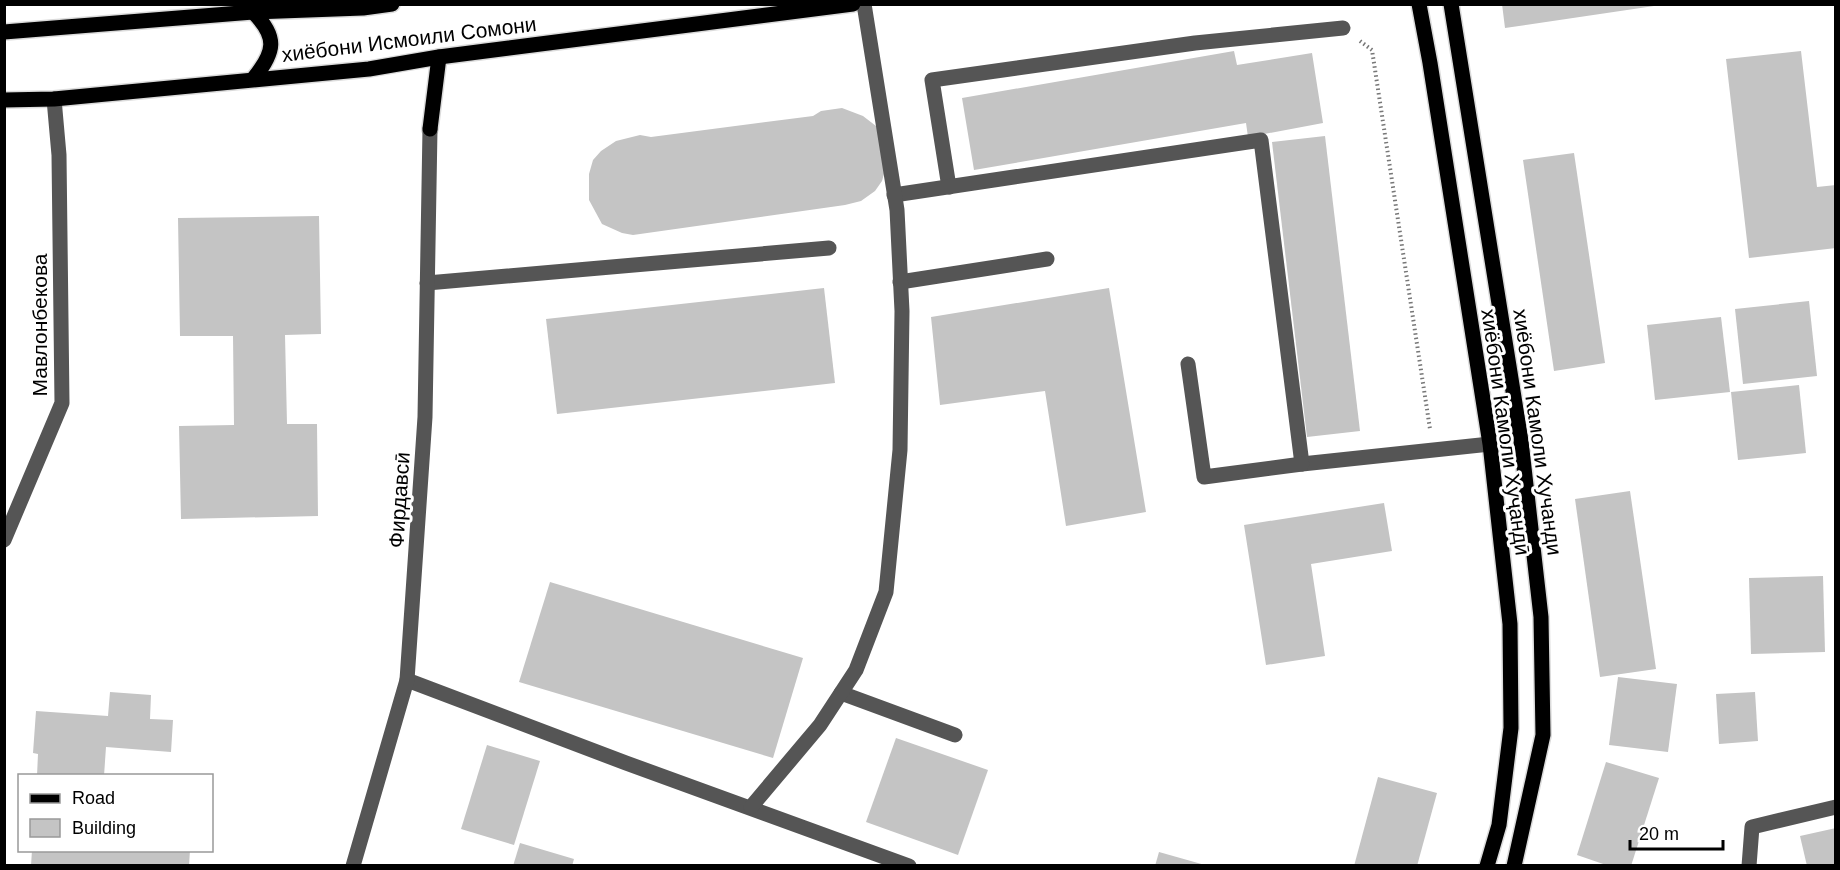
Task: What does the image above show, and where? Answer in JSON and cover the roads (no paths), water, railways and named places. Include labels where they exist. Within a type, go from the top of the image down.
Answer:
[{"type":"main road","points":[[4,32],[253,12],[363,8],[392,4]]},
{"type":"main road","name":"хиёбони Исмоили Сомони","points":[[4,100],[54,99],[254,78],[369,69],[439,57],[853,4]]},
{"type":"main road","name":"хиёбони Камоли Хуҷандӣ","points":[[1419,4],[1431,63],[1490,444],[1510,624],[1511,728],[1499,825],[1488,866]]},
{"type":"main road","name":"хиёбони Камоли Хучанди","points":[[1451,4],[1521,441],[1541,617],[1543,735],[1514,866]]},
{"type":"main road","points":[[253,12],[269,32],[271,42],[267,62],[254,78]]},
{"type":"main road","points":[[430,129],[439,57]]},
{"type":"street","points":[[751,807],[820,724],[856,670],[886,592],[900,450],[902,311],[897,210],[864,4]]},
{"type":"street","points":[[949,187],[932,80],[1172,46],[1343,28]]},
{"type":"street","name":"Мавлонбекова","points":[[4,540],[62,404],[58,155],[54,99]]},
{"type":"street","name":"Фирдавсӣ","points":[[353,866],[407,680],[425,417],[430,129]]},
{"type":"street","points":[[894,195],[1262,140],[1302,464]]},
{"type":"street","points":[[428,283],[829,248]]},
{"type":"street","points":[[900,282],[1047,259]]},
{"type":"street","points":[[1188,364],[1204,477],[1490,444]]},
{"type":"street","points":[[407,680],[909,866]]},
{"type":"street","points":[[841,693],[955,735]]},
{"type":"street","points":[[1749,866],[1752,827],[1836,807]]}]
